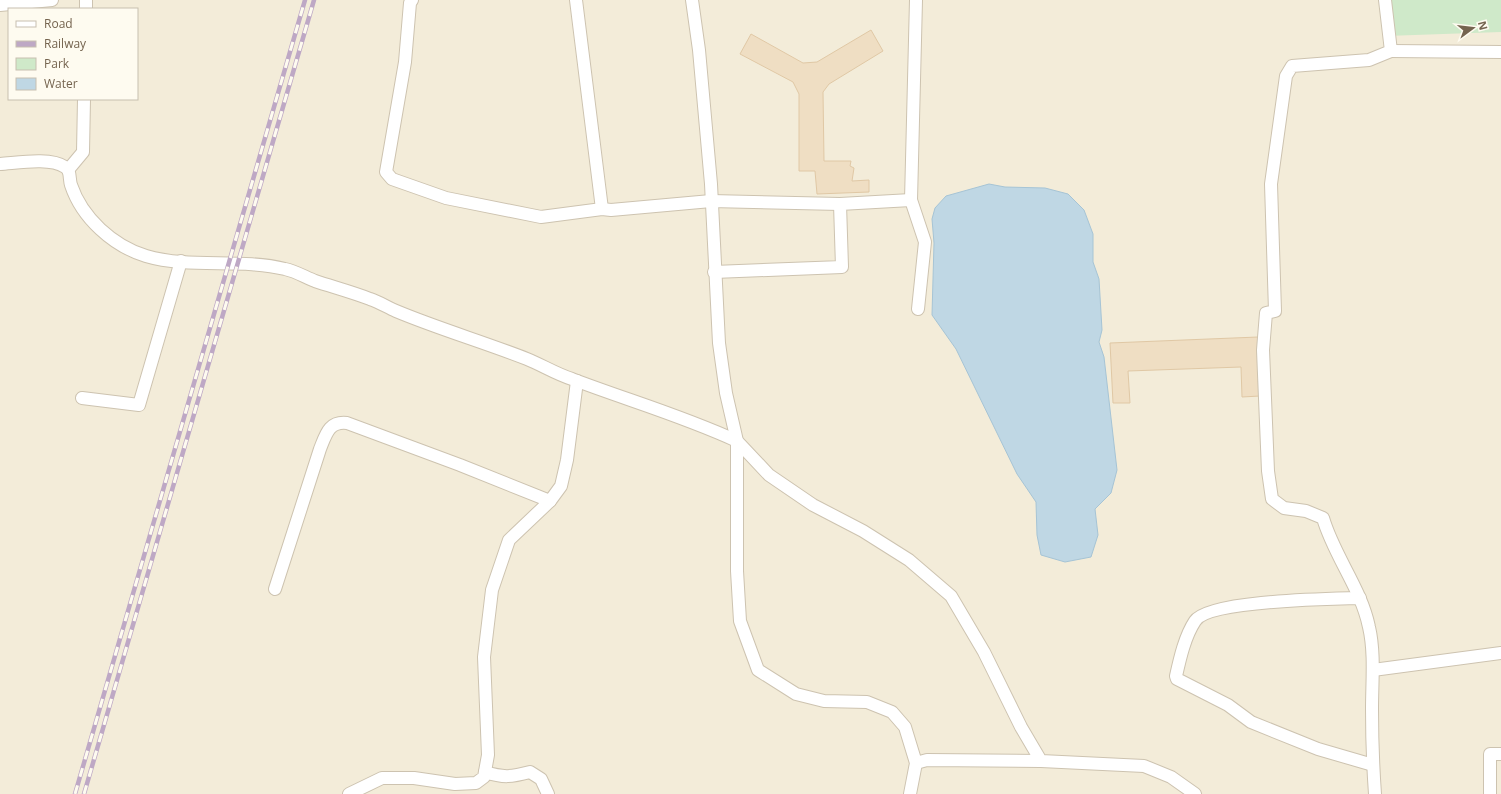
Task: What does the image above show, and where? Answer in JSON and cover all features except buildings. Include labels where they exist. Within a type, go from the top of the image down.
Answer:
[{"type":"street","points":[[0,5],[52,0]]},
{"type":"street","points":[[412,0],[410,2],[405,62],[386,172],[392,179],[446,198],[541,217],[602,209],[611,210],[711,201],[840,204],[911,200]]},
{"type":"street","points":[[576,0],[602,209]]},
{"type":"street","points":[[692,0],[699,50],[711,201],[719,343],[726,393],[737,441],[737,571],[740,621],[758,670],[796,694],[824,701],[867,702],[892,712],[905,727],[916,763],[910,794]]},
{"type":"street","points":[[916,0],[911,200],[925,242],[918,309]]},
{"type":"street","points":[[1385,0],[1391,51]]},
{"type":"street","points":[[1375,794],[1373,765],[1373,670],[1369,628],[1360,598],[1328,537],[1323,518],[1306,511],[1284,508],[1272,499],[1268,471],[1266,393],[1263,350],[1266,313],[1275,311],[1271,184],[1286,76],[1292,66],[1369,60],[1391,51],[1501,52]]},
{"type":"street","points":[[68,170],[83,152],[84,100]]},
{"type":"street","points":[[0,164],[53,162],[68,170]]},
{"type":"street","points":[[68,170],[71,185],[83,209],[102,232],[132,251],[147,256],[181,261],[259,264],[287,269],[315,281],[371,299],[397,311],[529,360],[577,381],[699,424],[737,441],[769,475],[813,505],[863,531],[909,560],[951,596],[984,652],[1021,727],[1041,761]]},
{"type":"street","points":[[714,272],[842,267],[840,204]]},
{"type":"street","points":[[82,398],[138,405],[181,261]]},
{"type":"street","points":[[349,794],[382,778],[414,778],[455,784],[469,784],[476,783],[484,777],[488,755],[484,657],[492,590],[509,540],[550,501],[561,486],[566,466],[577,381]]},
{"type":"street","points":[[275,589],[320,449],[327,432],[331,426],[336,423],[347,423],[460,465],[550,501]]},
{"type":"street","points":[[1360,598],[1292,600],[1221,608],[1201,614],[1195,620],[1188,637],[1176,676],[1177,679],[1228,705],[1251,722],[1323,751],[1373,765]]},
{"type":"street","points":[[1373,670],[1501,652]]},
{"type":"street","points":[[1490,794],[1490,754],[1501,754]]},
{"type":"street","points":[[916,763],[927,760],[1041,761],[1144,766],[1171,777],[1195,794]]},
{"type":"street","points":[[485,772],[501,777],[515,776],[530,772],[541,779],[548,794]]},
{"type":"shaded area","points":[[0,0],[1501,0],[1501,794],[0,794]]},
{"type":"green space","points":[[1386,0],[1501,0],[1501,32],[1386,36]]},
{"type":"water","points":[[989,184],[1005,187],[1045,188],[1068,194],[1084,210],[1093,234],[1093,262],[1099,279],[1102,330],[1099,342],[1104,357],[1117,470],[1111,493],[1095,509],[1098,535],[1091,557],[1065,562],[1041,555],[1037,535],[1036,502],[1017,474],[956,349],[932,315],[934,243],[932,219],[935,208],[946,196]]},
{"type":"railway","points":[[75,794],[305,0]]},
{"type":"railway","points":[[84,794],[314,0]]}]
